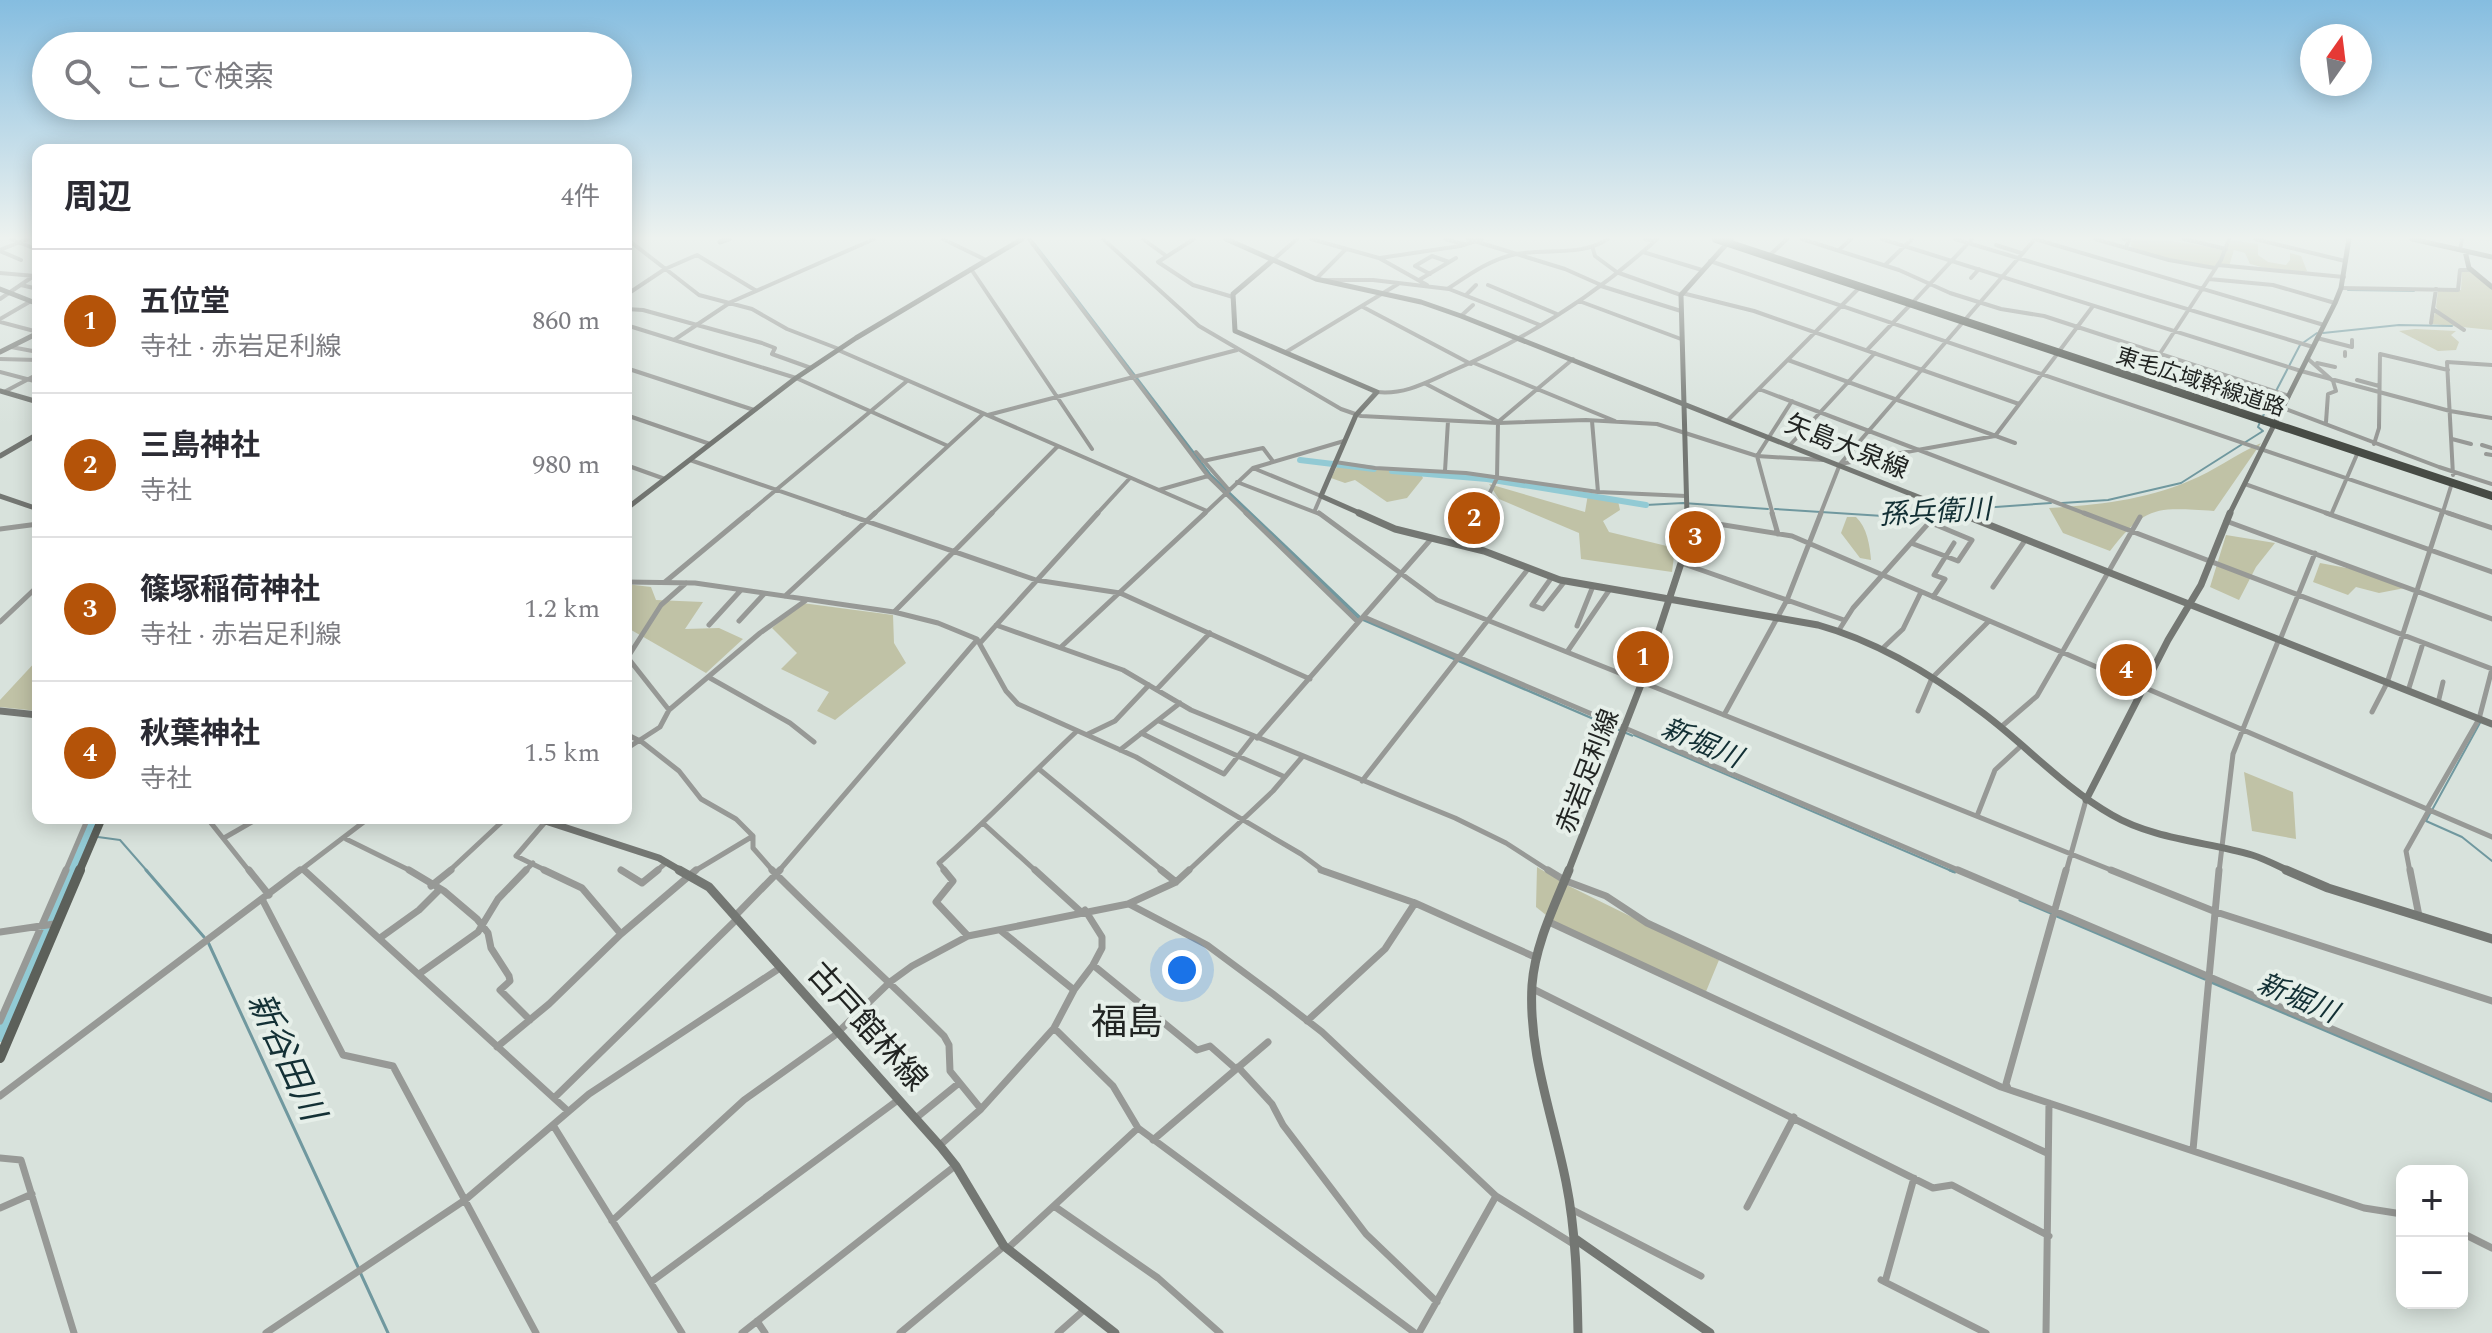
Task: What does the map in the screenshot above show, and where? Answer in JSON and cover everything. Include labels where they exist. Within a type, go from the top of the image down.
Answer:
[{"type":"highway","name":"東毛広域幹線道路","points":[[1913,302],[2358,452],[2453,479]]},
{"type":"highway","name":"東毛広域幹線道路","points":[[2060,351],[2453,479],[2492,495]]},
{"type":"main road","points":[[0,1058],[99,824]]},
{"type":"street","points":[[0,320],[30,301]]},
{"type":"street","points":[[727,301],[1207,511]]},
{"type":"street","points":[[632,504],[796,378],[918,301]]},
{"type":"street","points":[[993,301],[1092,449]]},
{"type":"street","points":[[1076,301],[1208,476],[1357,621]]},
{"type":"street","points":[[1172,301],[1199,326],[1356,415],[1498,423],[1592,421],[1657,424],[1757,456],[1828,461]]},
{"type":"street","points":[[1233,301],[1235,331],[1377,392],[1396,393],[1473,364],[1579,301]]},
{"type":"street","points":[[1286,352],[1373,301]]},
{"type":"street","name":"矢島大泉線","points":[[1411,301],[1461,316],[1573,359],[2492,724]]},
{"type":"street","points":[[1481,301],[1541,326]]},
{"type":"street","points":[[1526,301],[1558,315]]},
{"type":"street","points":[[1580,301],[1681,339]]},
{"type":"street","points":[[1650,301],[1681,311]]},
{"type":"street","name":"赤岩足利線","points":[[1578,1333],[1571,1209],[1541,1088],[1532,988],[1536,957],[1626,728],[1687,541],[1682,301]]},
{"type":"street","points":[[1713,301],[1754,311],[2019,404]]},
{"type":"street","points":[[1827,301],[2492,528]]},
{"type":"street","points":[[1727,421],[1846,301]]},
{"type":"street","points":[[2078,301],[2333,381],[2450,411],[2492,418]]},
{"type":"street","points":[[2164,301],[2313,347]]},
{"type":"street","points":[[2144,378],[2193,301]]},
{"type":"street","points":[[2243,301],[2324,325]]},
{"type":"street","points":[[2009,1089],[2006,1084],[2086,800],[2211,562],[2226,521],[2301,371],[2311,360],[2313,347],[2335,303],[2329,301]]},
{"type":"street","points":[[2431,323],[2434,301]]},
{"type":"street","points":[[674,340],[731,302]]},
{"type":"street","points":[[1867,350],[1913,302]]},
{"type":"street","points":[[1724,715],[1787,600],[1840,465],[1980,302],[2078,327],[2289,396]]},
{"type":"street","points":[[1461,316],[1473,305]]},
{"type":"street","points":[[1840,465],[1995,436],[2093,306]]},
{"type":"street","points":[[1363,307],[1473,364],[1623,424]]},
{"type":"street","points":[[632,309],[642,309],[670,320],[756,341],[775,348],[772,354],[811,368]]},
{"type":"street","points":[[2433,309],[2464,330]]},
{"type":"street","points":[[0,320],[32,331]]},
{"type":"street","points":[[632,327],[796,378],[948,446]]},
{"type":"street","points":[[0,352],[32,336]]},
{"type":"street","points":[[2317,338],[2352,347],[2352,340]]},
{"type":"street","points":[[11,347],[32,351]]},
{"type":"street","points":[[785,596],[985,414],[1239,350]]},
{"type":"street","points":[[1790,445],[1875,353]]},
{"type":"street","points":[[2374,444],[2379,428],[2380,354],[2448,370]]},
{"type":"street","points":[[0,359],[32,360]]},
{"type":"street","points":[[1466,546],[1497,478],[1498,423],[1573,359]]},
{"type":"street","points":[[1788,360],[2015,443]]},
{"type":"street","points":[[2311,360],[2335,367]]},
{"type":"street","points":[[2311,360],[2333,381],[2336,391],[2328,394],[2326,422]]},
{"type":"street","points":[[2372,712],[2387,683],[2404,635],[2453,479],[2447,362],[2492,365]]},
{"type":"street","points":[[632,370],[754,410]]},
{"type":"street","points":[[0,372],[32,380]]},
{"type":"street","points":[[2,391],[32,377]]},
{"type":"street","points":[[2357,380],[2380,386]]},
{"type":"street","points":[[664,582],[907,381]]},
{"type":"street","points":[[1426,384],[1498,423]]},
{"type":"street","points":[[1759,389],[2492,669],[2479,719],[2406,851],[2420,917]]},
{"type":"street","points":[[2,391],[32,400]]},
{"type":"street","points":[[1315,510],[1356,415],[1377,392]]},
{"type":"street","points":[[1778,534],[1757,456],[1792,401]]},
{"type":"street","points":[[2283,408],[2326,422],[2453,479],[2492,484]]},
{"type":"street","points":[[2478,409],[2481,416]]},
{"type":"street","points":[[632,417],[710,444]]},
{"type":"street","points":[[1445,471],[1448,421]]},
{"type":"street","points":[[1592,421],[1598,492]]},
{"type":"street","points":[[0,456],[32,437]]},
{"type":"street","points":[[2452,439],[2471,444]]},
{"type":"street","points":[[1061,648],[1253,468],[1344,441]]},
{"type":"street","points":[[2482,445],[2492,448]]},
{"type":"street","points":[[894,612],[1058,446]]},
{"type":"street","points":[[1203,461],[1263,448],[1273,461]]},
{"type":"street","points":[[1196,452],[1227,492]]},
{"type":"street","points":[[2331,515],[2358,452]]},
{"type":"street","points":[[690,460],[1036,580],[1120,593],[1310,679]]},
{"type":"street","points":[[1334,462],[1375,468],[1445,471],[1598,492],[1686,496]]},
{"type":"street","points":[[632,467],[665,479]]},
{"type":"street","points":[[1253,468],[1395,529],[1466,546],[1565,581],[1839,630],[1884,647],[2001,727],[2086,800],[2133,825],[2263,858],[2321,885],[2492,939]]},
{"type":"street","points":[[1159,490],[1208,476]]},
{"type":"street","points":[[554,1098],[776,874],[978,641],[1130,478]]},
{"type":"street","points":[[1237,482],[1315,510],[1437,600],[2216,912],[2492,1001]]},
{"type":"street","points":[[2245,484],[2492,572]]},
{"type":"street","points":[[0,496],[32,507]]},
{"type":"street","points":[[1839,630],[1844,620],[1929,522],[1938,514],[1954,511]]},
{"type":"street","points":[[2001,727],[2037,696],[2140,517]]},
{"type":"street","points":[[1687,519],[1778,534],[1808,543],[2492,837]]},
{"type":"street","points":[[2226,521],[2492,619]]},
{"type":"street","points":[[1911,543],[1958,561],[1972,540],[1929,522]]},
{"type":"street","points":[[0,529],[32,525]]},
{"type":"street","points":[[1141,733],[1224,774],[1432,538]]},
{"type":"street","points":[[1993,587],[2026,539]]},
{"type":"street","points":[[1933,597],[1945,579],[1934,575],[1954,543]]},
{"type":"street","points":[[2193,1150],[2227,787],[2243,730],[2315,553]]},
{"type":"street","points":[[1681,563],[1844,620]]},
{"type":"street","points":[[1362,781],[1528,569]]},
{"type":"street","points":[[1552,577],[1532,605],[1543,609],[1565,581]]},
{"type":"street","points":[[632,582],[686,582],[765,593],[894,612],[947,626],[978,641],[1006,691],[1018,704],[1120,750],[1306,857],[1321,870],[1415,903],[1536,957]]},
{"type":"street","points":[[632,653],[646,636],[649,623],[662,604],[686,582]]},
{"type":"street","points":[[1577,626],[1593,586]]},
{"type":"street","points":[[1544,588],[1556,592]]},
{"type":"street","points":[[1567,652],[1610,589]]},
{"type":"street","points":[[709,625],[742,590]]},
{"type":"street","points":[[0,622],[32,592]]},
{"type":"street","points":[[1884,647],[1903,629],[1921,592]]},
{"type":"street","points":[[739,621],[765,593]]},
{"type":"street","points":[[632,746],[660,727],[669,710],[760,633],[805,600]]},
{"type":"street","points":[[1364,617],[2492,1097]]},
{"type":"street","points":[[1918,711],[1932,678],[1989,621]]},
{"type":"street","points":[[996,625],[1123,670],[1180,703],[1255,738],[1490,835],[1566,881],[1598,892],[1647,923],[2009,1089],[2364,1208],[2396,1213]]},
{"type":"street","points":[[1157,689],[1210,633]]},
{"type":"street","points":[[2408,691],[2423,643]]},
{"type":"street","points":[[632,664],[649,679],[650,689],[669,710]]},
{"type":"street","points":[[710,678],[790,723],[814,742]]},
{"type":"street","points":[[2438,703],[2443,682]]},
{"type":"street","points":[[1087,735],[1115,721],[1149,685]]},
{"type":"street","points":[[1120,750],[1180,703]]},
{"type":"street","points":[[0,711],[32,714]]},
{"type":"street","points":[[1159,721],[1285,777]]},
{"type":"street","points":[[968,936],[936,902],[953,881],[939,863],[984,824],[1000,803],[1077,731]]},
{"type":"street","points":[[632,737],[679,771],[701,799],[736,819],[753,836],[753,848],[776,874],[842,941],[890,982],[944,1036],[949,1045],[950,1071],[981,1109]]},
{"type":"street","points":[[1977,816],[1995,770],[2022,745]]},
{"type":"street","points":[[612,1221],[744,1100],[838,1032],[890,982],[944,946],[968,936],[1082,910],[1128,904],[1176,882],[1303,756]]},
{"type":"street","points":[[1039,769],[1176,882]]},
{"type":"street","points":[[0,1021],[85,824]]},
{"type":"street","points":[[212,824],[266,897],[343,1055],[393,1066],[536,1333]]},
{"type":"street","points":[[224,838],[248,824]]},
{"type":"street","points":[[0,1096],[362,824]]},
{"type":"street","points":[[431,886],[500,824]]},
{"type":"street","points":[[547,824],[516,852],[516,856],[582,888],[621,934]]},
{"type":"street","name":"古戸館林線","points":[[562,824],[667,861],[691,873],[709,887],[940,1146],[956,1166],[1006,1248],[1115,1333]]},
{"type":"street","points":[[940,1146],[981,1109],[1054,1028],[1074,990],[1102,948],[1102,937],[1082,910],[984,824]]},
{"type":"street","points":[[497,1047],[691,873],[753,836]]},
{"type":"street","points":[[345,839],[380,852],[456,899],[489,935],[490,947],[503,962],[510,979],[500,990],[530,1020]]},
{"type":"street","points":[[621,870],[642,883],[667,861]]},
{"type":"street","points":[[419,974],[483,927],[495,903],[533,863]]},
{"type":"street","points":[[303,869],[568,1111]]},
{"type":"street","points":[[380,938],[419,910],[439,890]]},
{"type":"street","points":[[1307,1021],[1385,949],[1415,903]]},
{"type":"street","points":[[1128,904],[1207,945],[1307,1021],[1496,1196],[1575,1242],[1710,1333]]},
{"type":"street","points":[[1549,922],[1840,1060],[2047,1153]]},
{"type":"street","points":[[0,932],[56,923]]},
{"type":"street","points":[[999,929],[1074,990]]},
{"type":"street","points":[[1093,965],[1197,1050],[1210,1046],[1237,1068],[1272,1104],[1283,1125],[1366,1234],[1437,1302]]},
{"type":"street","points":[[266,1333],[465,1200],[589,1094],[780,968]]},
{"type":"street","points":[[1532,988],[1933,1188],[1952,1185],[2049,1236]]},
{"type":"street","points":[[1054,1028],[1099,1069],[1121,1096],[1138,1128],[1417,1333],[1496,1196]]},
{"type":"street","points":[[1153,1140],[1268,1042]]},
{"type":"street","points":[[916,1118],[959,1083]]},
{"type":"street","points":[[651,1282],[899,1099]]},
{"type":"street","points":[[2046,1333],[2049,1103]]},
{"type":"street","points":[[1747,1207],[1794,1117]]},
{"type":"street","points":[[553,1125],[682,1333]]},
{"type":"street","points":[[900,1333],[1006,1248],[1138,1128]]},
{"type":"street","points":[[0,1158],[21,1160],[74,1333]]},
{"type":"street","points":[[742,1333],[956,1166]]},
{"type":"street","points":[[1914,1178],[1883,1281],[1986,1333]]},
{"type":"street","points":[[0,1208],[32,1194]]},
{"type":"street","points":[[1054,1206],[1158,1278],[1220,1333]]},
{"type":"street","points":[[1571,1209],[1701,1276]]},
{"type":"street","points":[[2468,1236],[2492,1248]]},
{"type":"street","points":[[1058,1333],[1085,1309]]},
{"type":"street","points":[[757,1321],[765,1333]]},
{"type":"green space","points":[[2437,301],[2492,301],[2492,330],[2432,324],[2435,313],[2440,313]]},
{"type":"green space","points":[[2399,331],[2456,331],[2451,335],[2459,342],[2456,350],[2438,351]]},
{"type":"green space","points":[[2261,443],[2214,511],[2179,509],[2154,512],[2134,524],[2110,551],[2063,533],[2049,508],[2103,503],[2155,493],[2198,477]]},
{"type":"green space","points":[[1338,465],[1420,473],[1423,478],[1407,498],[1387,502],[1355,480],[1345,483],[1331,478]]},
{"type":"green space","points":[[1489,484],[1585,512],[1588,494],[1618,501],[1620,510],[1603,521],[1609,532],[1675,548],[1672,572],[1581,559],[1579,533],[1499,499]]},
{"type":"green space","points":[[1847,517],[1856,517],[1863,526],[1871,560],[1860,558],[1841,533]]},
{"type":"green space","points":[[2226,535],[2275,543],[2256,567],[2239,600],[2210,587]]},
{"type":"green space","points":[[2320,563],[2352,569],[2405,588],[2379,593],[2356,587],[2348,595],[2313,582]]},
{"type":"green space","points":[[632,585],[651,587],[656,600],[703,602],[685,629],[719,628],[743,639],[706,673],[632,630]]},
{"type":"green space","points":[[802,603],[893,615],[894,643],[906,663],[835,720],[817,711],[829,692],[781,669],[797,653],[772,628]]},
{"type":"green space","points":[[32,665],[32,710],[0,707],[0,700]]},
{"type":"green space","points":[[2244,772],[2293,792],[2296,839],[2252,831]]},
{"type":"green space","points":[[1537,867],[1719,960],[1705,994],[1556,923],[1536,907]]},
{"type":"water","points":[[1078,301],[1211,475],[1360,617],[1633,736],[1358,618],[1209,474]]},
{"type":"waterway","name":"孫兵衛川","points":[[2323,333],[2399,325],[2452,326]]},
{"type":"waterway","name":"孫兵衛川","points":[[2263,416],[2300,345],[2317,333]]},
{"type":"waterway","name":"孫兵衛川","points":[[2062,503],[2108,500],[2181,483],[2263,431],[2258,427],[2260,422]]},
{"type":"waterway","name":"孫兵衛川","points":[[1300,460],[1374,469]]},
{"type":"waterway","name":"孫兵衛川","points":[[1392,471],[1487,479],[1646,505]]},
{"type":"waterway","name":"孫兵衛川","points":[[1646,505],[1683,503],[1768,509]]},
{"type":"waterway","name":"孫兵衛川","points":[[1954,510],[2051,503]]},
{"type":"waterway","name":"孫兵衛川","points":[[1775,509],[1883,516],[1948,510]]},
{"type":"waterway","points":[[2481,721],[2426,821],[2462,837],[2492,861]]},
{"type":"waterway","name":"新堀川","points":[[1634,735],[1954,872]]},
{"type":"waterway","points":[[71,872],[91,824]]},
{"type":"waterway","name":"新谷田川","points":[[98,837],[120,840],[148,872]]},
{"type":"waterway","points":[[0,1037],[72,870]]},
{"type":"waterway","name":"新谷田川","points":[[146,870],[204,937]]},
{"type":"waterway","name":"新堀川","points":[[1950,870],[1955,872]]},
{"type":"waterway","name":"新堀川","points":[[2020,900],[2051,913]]},
{"type":"waterway","name":"新堀川","points":[[2057,916],[2205,979]]},
{"type":"waterway","name":"新谷田川","points":[[208,942],[358,1267]]},
{"type":"waterway","name":"新堀川","points":[[2211,982],[2492,1101]]},
{"type":"waterway","name":"新谷田川","points":[[360,1272],[388,1333]]},
{"type":"place","name":"三島神社","points":[[1474,518]]},
{"type":"place","name":"篠塚稲荷神社","points":[[1695,537]]},
{"type":"place","name":"五位堂","points":[[1643,657]]},
{"type":"place","name":"秋葉神社","points":[[2126,670]]},
{"type":"district","name":"福島","points":[[1127,1021]]}]
